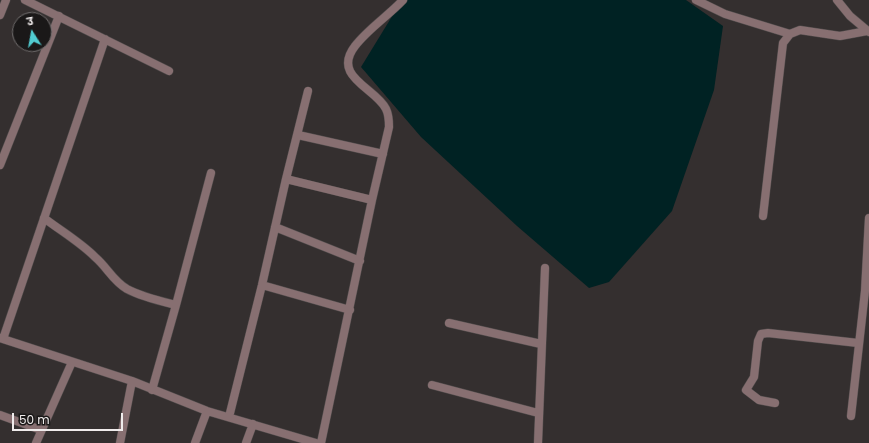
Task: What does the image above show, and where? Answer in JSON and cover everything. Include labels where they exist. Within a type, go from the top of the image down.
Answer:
[{"type":"street","points":[[0,16],[6,0]]},
{"type":"street","points":[[25,0],[169,71]]},
{"type":"street","points":[[321,443],[372,200],[384,154],[389,127],[389,118],[386,108],[355,79],[350,70],[348,59],[364,35],[403,0]]},
{"type":"street","points":[[696,0],[725,14],[790,34]]},
{"type":"street","points":[[837,0],[850,16],[868,32]]},
{"type":"street","points":[[0,165],[59,16]]},
{"type":"street","points":[[764,216],[784,43],[790,34],[800,30],[840,36],[868,32]]},
{"type":"street","points":[[105,39],[2,338],[132,381],[207,411],[316,443]]},
{"type":"street","points":[[229,417],[308,92]]},
{"type":"street","points":[[298,135],[384,154]]},
{"type":"street","points":[[152,390],[211,173]]},
{"type":"street","points":[[286,179],[372,200]]},
{"type":"street","points":[[44,218],[86,248],[98,259],[118,283],[127,289],[144,296],[176,305]]},
{"type":"street","points":[[851,416],[864,292],[869,218]]},
{"type":"street","points":[[276,227],[360,261]]},
{"type":"street","points":[[538,443],[545,268]]},
{"type":"street","points":[[262,285],[350,310]]},
{"type":"street","points":[[449,323],[541,344]]},
{"type":"street","points":[[775,403],[759,400],[746,390],[754,377],[758,340],[761,334],[768,333],[858,343]]},
{"type":"street","points":[[36,443],[72,362]]},
{"type":"street","points":[[120,443],[132,381]]},
{"type":"street","points":[[432,385],[538,413]]},
{"type":"street","points":[[195,443],[207,411]]},
{"type":"street","points":[[0,415],[41,430]]},
{"type":"street","points":[[246,443],[253,424]]},
{"type":"water","points":[[402,0],[686,0],[723,26],[714,90],[672,211],[609,282],[589,288],[517,226],[421,137],[361,67]]}]
